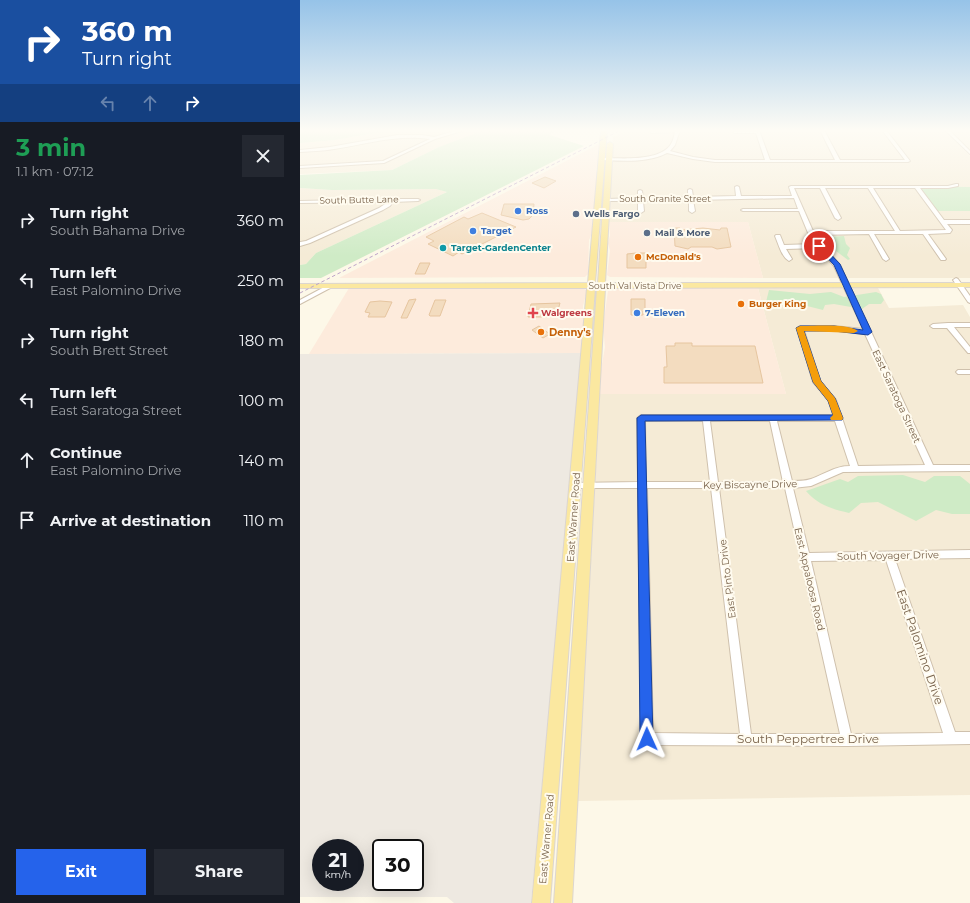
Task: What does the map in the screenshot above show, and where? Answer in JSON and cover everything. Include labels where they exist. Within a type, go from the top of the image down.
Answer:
[{"type":"main road","points":[[601,173],[608,173]]},
{"type":"main road","name":"East Warner Road","points":[[593,342],[592,283],[601,173]]},
{"type":"main road","name":"East Warner Road","points":[[541,903],[575,485],[602,283],[608,173]]},
{"type":"main road","points":[[600,186],[602,198],[607,200]]},
{"type":"main road","points":[[597,225],[606,225]]},
{"type":"main road","name":"South Val Vista Drive","points":[[958,283],[970,280]]},
{"type":"main road","name":"South Val Vista Drive","points":[[300,281],[350,283],[958,283],[970,285]]},
{"type":"main road","name":"South Val Vista Drive","points":[[300,286],[330,286],[350,283]]},
{"type":"main road","name":"East Warner Road","points":[[563,903],[589,485],[589,387]]},
{"type":"street","points":[[846,283],[834,260],[819,246],[811,233],[791,187],[948,187],[956,185]]},
{"type":"street","points":[[869,186],[899,233]]},
{"type":"street","points":[[811,233],[948,232],[949,230],[916,186]]},
{"type":"street","points":[[737,187],[739,197]]},
{"type":"street","points":[[822,187],[838,218]]},
{"type":"street","points":[[690,190],[692,211]]},
{"type":"street","points":[[640,191],[641,211]]},
{"type":"street","name":"South Granite Street","points":[[607,200],[690,200],[739,197],[795,197]]},
{"type":"street","points":[[300,244],[308,242],[381,209],[388,205],[392,200]]},
{"type":"street","name":"South Butte Lane","points":[[300,202],[418,200]]},
{"type":"street","points":[[743,210],[800,210]]},
{"type":"street","points":[[334,222],[343,226]]},
{"type":"street","points":[[943,222],[970,222]]},
{"type":"street","points":[[872,233],[886,259]]},
{"type":"street","points":[[925,233],[943,259]]},
{"type":"street","points":[[778,236],[785,254],[789,259]]},
{"type":"street","points":[[782,247],[819,246]]},
{"type":"street","name":"East Saratoga Street","points":[[846,283],[930,468]]},
{"type":"street","points":[[958,283],[970,301]]},
{"type":"street","points":[[309,286],[313,290],[312,296]]},
{"type":"street","points":[[300,302],[330,286]]},
{"type":"street","points":[[948,325],[970,351]]},
{"type":"street","points":[[933,326],[970,325]]},
{"type":"street","points":[[855,468],[832,400],[817,382],[800,328],[834,328],[868,332]]},
{"type":"street","points":[[960,372],[970,372]]},
{"type":"street","points":[[642,485],[641,418],[839,418]]},
{"type":"street","name":"East Pinto Drive","points":[[706,418],[746,739]]},
{"type":"street","name":"East Appaloosa Road","points":[[773,418],[847,740]]},
{"type":"street","name":"Key Biscayne Drive","points":[[575,485],[788,485],[811,483],[833,472],[855,468],[970,468]]},
{"type":"street","name":"South Peppertree Drive","points":[[642,485],[647,739],[847,740],[970,738]]},
{"type":"street","name":"South Voyager Drive","points":[[805,556],[970,554]]},
{"type":"street","name":"East Palomino Drive","points":[[889,556],[951,738]]},
{"type":"shaded area","points":[[300,172],[343,172],[300,174]]},
{"type":"shaded area","points":[[544,172],[597,172],[598,176],[592,221],[593,231],[589,240],[588,274],[585,277],[339,278]]},
{"type":"shaded area","points":[[611,172],[970,172],[970,187],[916,186],[935,211],[970,211],[970,278],[763,278],[748,222],[609,222]]},
{"type":"shaded area","points":[[300,188],[332,190],[437,189],[447,192],[316,253],[306,264],[300,265]]},
{"type":"shaded area","points":[[609,222],[748,222],[763,278],[610,277],[607,275],[610,251],[608,243],[610,235]]},
{"type":"shaded area","points":[[349,288],[583,288],[587,291],[583,306],[584,325],[582,353],[309,354]]},
{"type":"shaded area","points":[[758,288],[878,288],[889,308],[963,305],[970,317],[970,795],[578,801],[600,394],[786,394]]},
{"type":"shaded area","points":[[758,288],[786,394],[600,394],[601,370],[605,347],[603,326],[608,291],[610,289]]},
{"type":"shaded area","points":[[582,353],[531,903],[454,903],[447,897],[300,897],[300,354]]},
{"type":"green space","points":[[353,172],[532,172],[321,278],[300,278],[300,265],[306,264],[316,253],[447,192],[436,189],[332,190],[300,188],[300,175]]},
{"type":"green space","points":[[916,186],[970,187],[970,211],[935,211]]},
{"type":"green space","points":[[844,236],[846,244],[850,248],[847,255],[850,259],[848,260],[824,242],[826,237]]},
{"type":"green space","points":[[769,290],[810,294],[831,292],[844,297],[876,292],[881,294],[884,300],[881,304],[869,304],[862,309],[834,304],[825,305],[823,310],[791,302],[770,305],[766,302]]},
{"type":"green space","points":[[903,475],[925,482],[934,476],[960,476],[970,484],[970,514],[952,514],[936,510],[916,521],[878,502],[861,503],[849,513],[820,503],[806,491],[840,479],[848,482],[858,476]]},
{"type":"building","points":[[545,177],[556,181],[544,188],[532,183]]},
{"type":"building","name":"Ross","points":[[504,204],[534,204],[533,215],[529,219],[523,220],[501,215]]},
{"type":"building","name":"Target","points":[[482,213],[516,227],[462,254],[459,252],[453,256],[428,244],[434,241],[426,237],[464,217],[468,219]]},
{"type":"building","points":[[674,228],[680,228],[681,230],[703,228],[720,230],[721,228],[727,228],[731,247],[717,249],[712,247],[691,247],[688,249],[675,246]]},
{"type":"building","points":[[646,253],[646,268],[627,268],[627,254]]},
{"type":"building","points":[[420,263],[430,263],[425,274],[415,274]]},
{"type":"building","points":[[416,299],[407,318],[401,318],[409,300]]},
{"type":"building","points":[[631,299],[645,299],[645,311],[643,311],[643,315],[631,315]]},
{"type":"building","points":[[435,300],[446,300],[440,316],[430,316],[429,315]]},
{"type":"building","points":[[370,302],[392,302],[385,317],[368,317],[370,313],[365,312]]},
{"type":"building","name":"Walgreens","points":[[560,303],[556,317],[528,317],[531,304]]},
{"type":"building","name":"Denny's","points":[[539,326],[550,334],[543,338],[532,330]]},
{"type":"building","points":[[675,343],[692,343],[692,346],[755,346],[763,383],[664,383],[664,367],[667,367],[666,346],[675,346]]},
{"type":"railway","points":[[300,293],[538,172]]},
{"type":"slow traffic","points":[[834,418],[839,418],[832,400],[817,382],[800,328],[834,328],[854,331]]},
{"type":"place","name":"Ross","points":[[518,211]]},
{"type":"place","name":"Wells Fargo","points":[[576,214]]},
{"type":"place","name":"Target","points":[[473,231]]},
{"type":"place","name":"Mail & More","points":[[647,233]]},
{"type":"place","name":"Target-GardenCenter","points":[[443,248]]},
{"type":"place","name":"McDonald's","points":[[638,257]]},
{"type":"place","name":"Burger King","points":[[741,304]]},
{"type":"place","name":"Walgreens","points":[[533,313]]},
{"type":"place","name":"7-Eleven","points":[[637,313]]},
{"type":"place","name":"Denny's","points":[[541,332]]},
{"type":"route","points":[[647,739],[641,418],[839,418],[832,400],[817,382],[800,328],[834,328],[868,332],[837,264],[819,246]]}]
